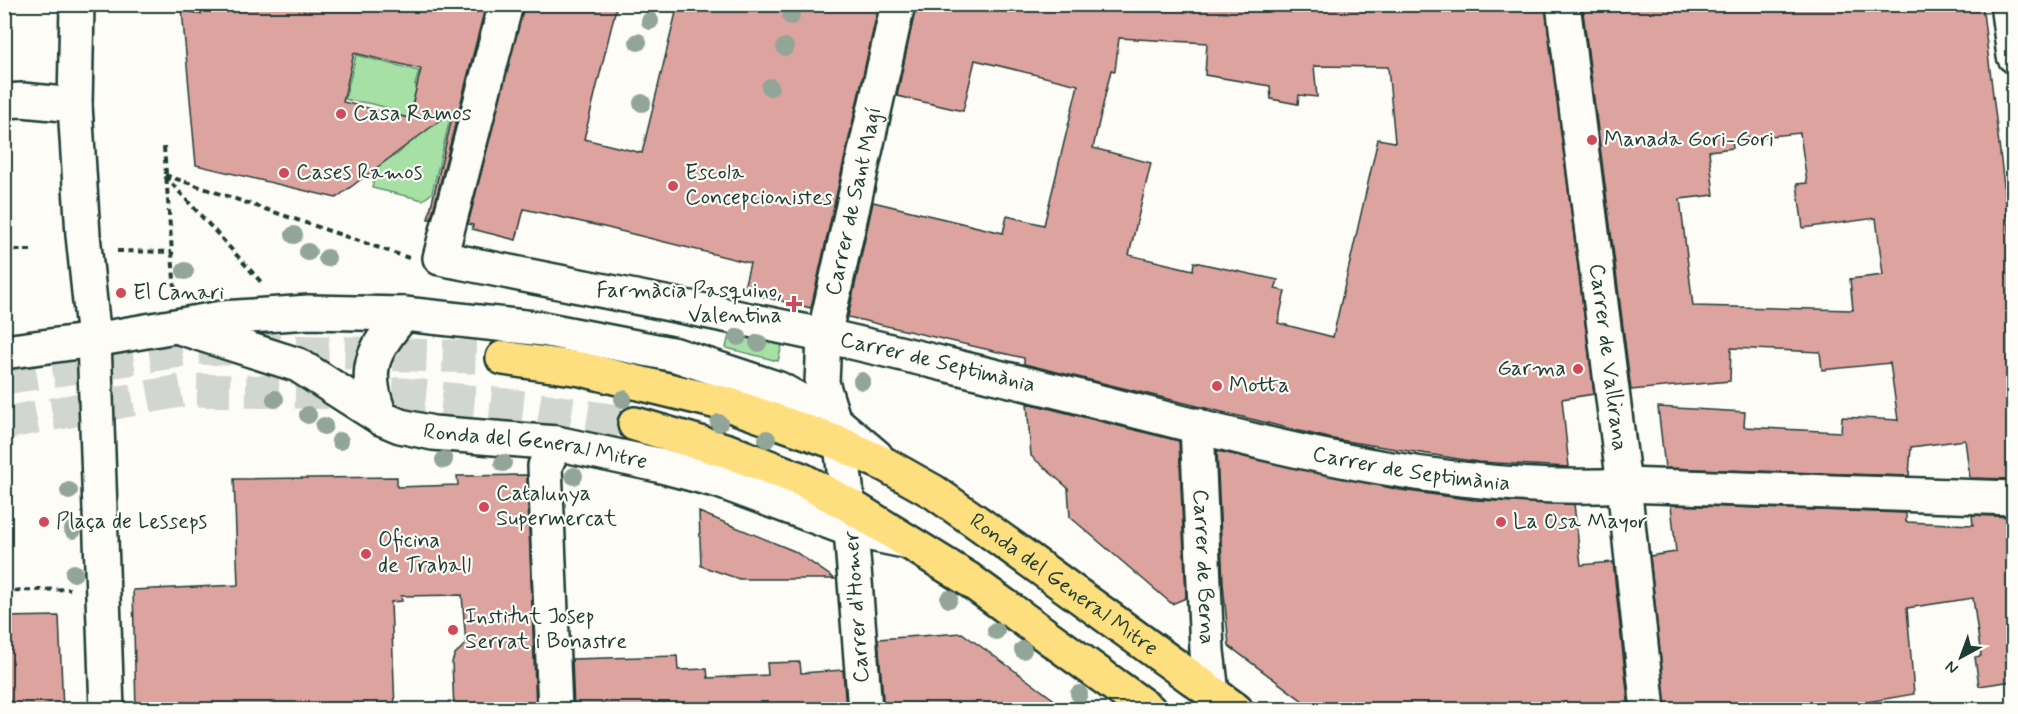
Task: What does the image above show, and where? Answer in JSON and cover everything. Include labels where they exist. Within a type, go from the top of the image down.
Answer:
[{"type":"main road","name":"Ronda del General Mitre","points":[[503,358],[581,369],[668,388],[836,431],[886,465],[934,492],[1221,704]]},
{"type":"main road","name":"Ronda del General Mitre","points":[[635,424],[728,451],[802,480],[850,517],[904,541],[968,579],[1149,710]]},
{"type":"street","points":[[77,4],[75,105],[83,235],[94,340],[107,710]]},
{"type":"street","points":[[506,4],[427,259],[824,336]]},
{"type":"street","name":"Carrer de Sant Magí","points":[[850,517],[836,431],[822,383],[824,336],[898,4]]},
{"type":"street","name":"Carrer de Vallirana","points":[[1563,4],[1624,485],[1648,710]]},
{"type":"street","points":[[2007,4],[2013,56]]},
{"type":"street","points":[[4,101],[22,100],[75,105]]},
{"type":"street","name":"Ronda del General Mitre","points":[[94,340],[222,318],[309,312],[404,314],[543,329],[676,356],[779,389],[836,431]]},
{"type":"street","points":[[381,418],[374,401],[371,365],[378,345],[404,314]]},
{"type":"street","name":"Ronda del General Mitre","points":[[178,326],[298,365],[381,418],[400,426],[433,433],[556,443],[719,481],[850,517]]},
{"type":"street","name":"Carrer de Septimània","points":[[824,336],[1197,425],[1290,450],[1422,474],[1575,488],[1624,485],[2013,498]]},
{"type":"street","points":[[4,352],[94,340]]},
{"type":"street","name":"Carrer de Berna","points":[[1197,425],[1207,651],[1221,704]]},
{"type":"street","points":[[555,710],[545,466],[556,443]]},
{"type":"street","name":"Carrer d'Homer","points":[[850,517],[865,710]]},
{"type":"path","points":[[164,147],[175,285]]},
{"type":"path","points":[[165,175],[427,259]]},
{"type":"path","points":[[165,175],[266,287]]},
{"type":"path","points":[[4,250],[33,250]]},
{"type":"path","points":[[116,251],[172,252]]},
{"type":"path","points":[[4,591],[73,588]]},
{"type":"green space","points":[[356,55],[419,71],[415,85],[449,93],[453,107],[432,193],[423,200],[372,188],[379,159],[397,155],[404,147],[406,136],[402,120],[397,113],[379,106],[345,99]]},
{"type":"green space","points":[[731,326],[784,338],[778,361],[726,348]]},
{"type":"building","name":"Casa Ramos","points":[[201,4],[486,4],[431,219],[428,219],[454,110],[336,198],[196,165],[182,10],[201,14]],"holes":[[[354,53],[421,69],[409,118],[343,102]]]},
{"type":"building","points":[[524,4],[617,4],[584,139],[642,153],[678,4],[879,4],[811,308],[743,292],[750,263],[604,227],[524,209],[516,240],[472,229],[473,225],[468,224]]},
{"type":"building","points":[[916,4],[1545,4],[1594,394],[1562,399],[1569,467],[1478,462],[1333,439],[1024,364],[1024,358],[848,317],[873,202],[1003,233],[1007,216],[1044,225],[1078,85],[975,60],[963,111],[897,96]],"holes":[[[1119,38],[1207,43],[1205,75],[1270,86],[1271,99],[1298,104],[1299,95],[1317,97],[1314,66],[1388,67],[1395,142],[1378,139],[1333,337],[1278,323],[1285,291],[1275,289],[1278,280],[1194,262],[1193,270],[1129,255],[1151,163],[1093,148],[1111,70],[1115,71]]]},
{"type":"building","points":[[1582,4],[1982,4],[2013,260],[2013,479],[1970,478],[1965,440],[1911,447],[1909,476],[1665,468],[1658,407],[1745,412],[1744,427],[1841,432],[1842,417],[1898,420],[1890,363],[1822,370],[1820,352],[1731,348],[1730,381],[1631,390]],"holes":[[[1800,133],[1807,183],[1797,184],[1803,228],[1876,218],[1883,275],[1850,279],[1853,310],[1693,306],[1680,199],[1714,195],[1709,151],[1733,148],[1732,140]]]},
{"type":"building","points":[[1027,403],[1179,441],[1186,598],[1172,604],[1070,517],[1068,488],[1031,456]]},
{"type":"building","points":[[1217,451],[1400,490],[1474,500],[1574,504],[1581,565],[1613,562],[1629,710],[1315,710],[1229,646],[1223,583]]},
{"type":"building","points":[[527,475],[536,710],[454,710],[452,662],[455,654],[466,644],[462,595],[401,596],[402,601],[391,602],[395,710],[136,710],[133,590],[238,585],[234,479],[397,477],[397,487],[458,485],[457,476]]},
{"type":"building","points":[[1671,505],[1906,513],[1906,522],[1973,525],[1972,515],[2013,517],[2013,681],[1979,686],[1975,657],[1981,656],[1973,598],[1907,608],[1914,694],[1821,710],[1666,710],[1650,556],[1676,552]]},
{"type":"building","points":[[699,512],[794,551],[835,579],[739,579],[701,566]]},
{"type":"building","points":[[59,616],[63,710],[4,710],[4,617]]},
{"type":"building","points":[[962,633],[1068,710],[884,710],[878,639]]},
{"type":"building","points":[[677,656],[678,670],[707,669],[708,678],[768,675],[767,663],[800,662],[801,673],[843,670],[846,710],[574,710],[572,659]]},
{"type":"tunnel","points":[[4,378],[200,348],[503,358]]},
{"type":"tunnel","points":[[4,423],[186,390],[402,394],[534,408],[635,424]]},
{"type":"place","name":"Casa Ramos","points":[[341,114]]},
{"type":"place","name":"Manada Gori-Gori","points":[[1592,140]]},
{"type":"place","name":"Cases Ramos","points":[[284,173]]},
{"type":"place","name":"Escola Concepcionistes","points":[[673,186]]},
{"type":"place","name":"El Canari","points":[[121,293]]},
{"type":"place","name":"Farmàcia Pasquino, Valentina","points":[[794,304]]},
{"type":"place","name":"Garma","points":[[1578,369]]},
{"type":"place","name":"Motta","points":[[1217,386]]},
{"type":"place","name":"Catalunya Supermercat","points":[[484,507]]},
{"type":"place","name":"Plaça de Lesseps","points":[[44,522]]},
{"type":"place","name":"La Osa Mayor","points":[[1501,522]]},
{"type":"place","name":"Oficina de Traball","points":[[366,554]]},
{"type":"place","name":"Institut Josep Serrat i Bonastre","points":[[453,630]]}]
